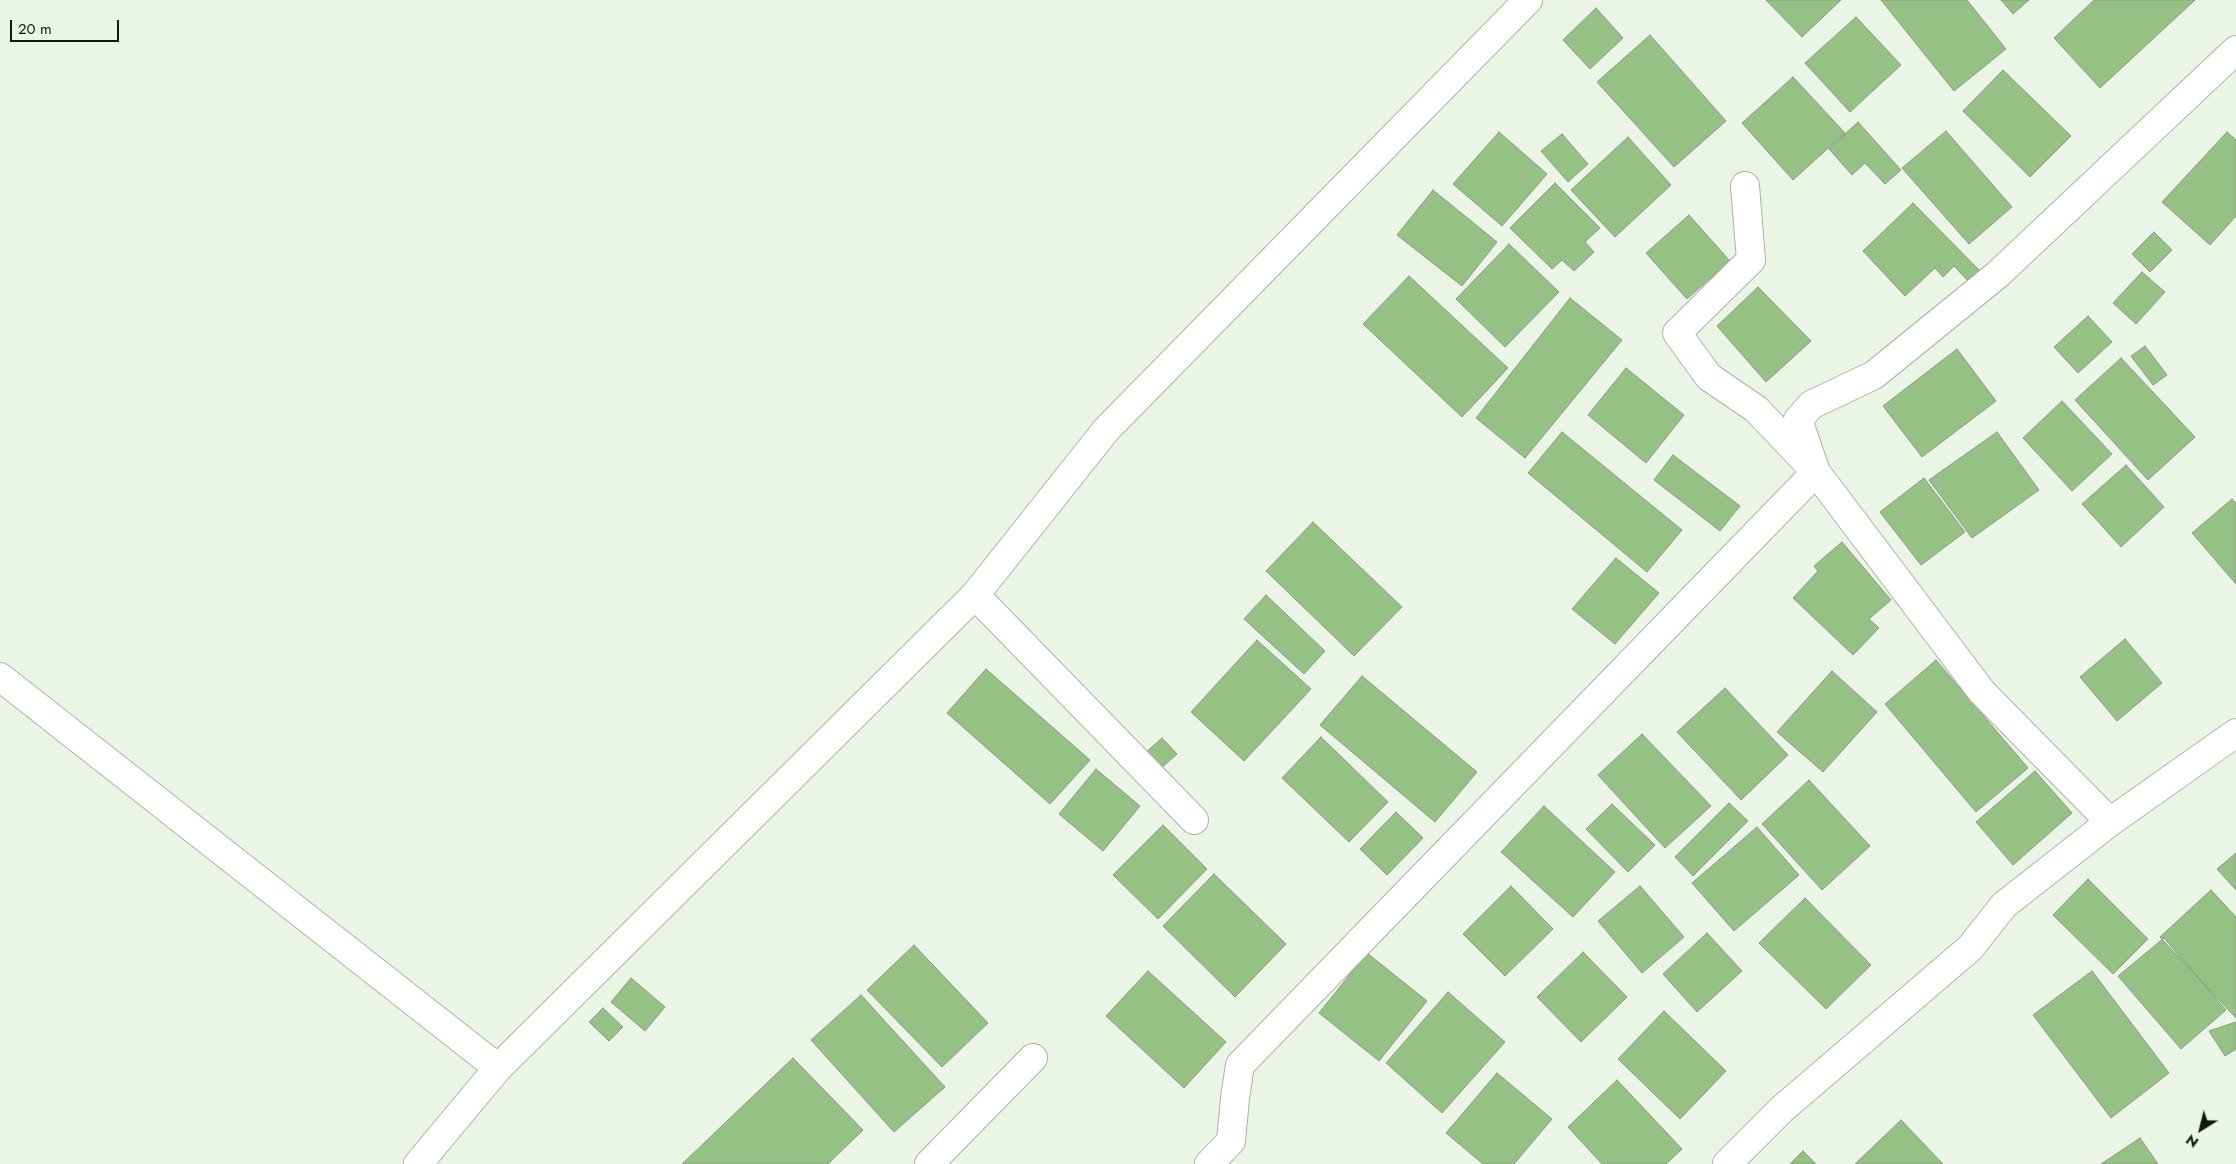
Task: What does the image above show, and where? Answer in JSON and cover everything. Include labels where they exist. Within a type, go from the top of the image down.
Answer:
[{"type":"street","points":[[418,1164],[498,1068],[975,595],[1106,430],[1528,0]]},
{"type":"street","points":[[1816,472],[1798,420],[1811,405],[1874,376],[1996,275],[2236,50]]},
{"type":"street","points":[[1745,186],[1751,260],[1677,333],[1709,377],[1756,409],[1816,472],[1982,692],[2110,822]]},
{"type":"street","points":[[1209,1164],[1231,1141],[1240,1065],[1816,472]]},
{"type":"street","points":[[975,595],[1194,820]]},
{"type":"street","points":[[0,677],[498,1068]]},
{"type":"street","points":[[1726,1164],[1782,1109],[1970,948],[2004,904],[2110,822],[2236,733]]},
{"type":"street","points":[[929,1164],[1033,1058]]},
{"type":"building","points":[[1766,0],[1841,0],[1802,37]]},
{"type":"building","points":[[1881,0],[1967,0],[2006,49],[1954,91]]},
{"type":"building","points":[[2001,0],[2029,0],[2013,14]]},
{"type":"building","points":[[2094,0],[2195,0],[2100,88],[2054,38]]},
{"type":"building","points":[[1596,8],[1623,38],[1590,69],[1563,40]]},
{"type":"building","points":[[1856,17],[1901,65],[1850,112],[1805,63]]},
{"type":"building","points":[[1650,35],[1726,121],[1674,167],[1597,82]]},
{"type":"building","points":[[2003,70],[2071,136],[2030,177],[1963,111]]},
{"type":"building","points":[[1793,77],[1845,133],[1793,180],[1742,123]]},
{"type":"building","points":[[1858,122],[1901,170],[1885,184],[1865,163],[1852,175],[1829,149]]},
{"type":"building","points":[[1946,131],[2012,207],[1969,244],[1902,168]]},
{"type":"building","points":[[1499,132],[1547,174],[1502,226],[1453,184]]},
{"type":"building","points":[[2227,132],[2236,140],[2236,216],[2210,245],[2162,202]]},
{"type":"building","points":[[1562,134],[1588,164],[1568,182],[1541,151]]},
{"type":"building","points":[[1628,137],[1671,185],[1615,237],[1571,190]]},
{"type":"building","points":[[1555,183],[1600,228],[1585,242],[1594,252],[1574,271],[1562,260],[1552,269],[1510,228]]},
{"type":"building","points":[[1433,190],[1497,242],[1462,286],[1397,235]]},
{"type":"building","points":[[1913,203],[1981,272],[1970,283],[1954,266],[1943,277],[1935,268],[1905,296],[1863,251]]},
{"type":"building","points":[[1689,215],[1730,261],[1687,299],[1646,253]]},
{"type":"building","points":[[2154,232],[2172,250],[2150,272],[2132,254]]},
{"type":"building","points":[[1509,244],[1559,292],[1505,347],[1456,299]]},
{"type":"building","points":[[2142,272],[2165,292],[2136,324],[2113,303]]},
{"type":"building","points":[[1409,276],[1508,368],[1462,417],[1363,324]]},
{"type":"building","points":[[1758,287],[1811,341],[1766,382],[1717,326]]},
{"type":"building","points":[[1570,298],[1622,340],[1525,458],[1476,418]]},
{"type":"building","points":[[2088,316],[2112,342],[2078,373],[2054,347]]},
{"type":"building","points":[[2145,346],[2167,375],[2153,385],[2131,356]]},
{"type":"building","points":[[1957,349],[1996,401],[1922,457],[1883,406]]},
{"type":"building","points":[[2121,358],[2195,437],[2148,480],[2075,400]]},
{"type":"building","points":[[1626,368],[1684,415],[1646,463],[1588,415]]},
{"type":"building","points":[[2062,401],[2112,454],[2072,491],[2023,438]]},
{"type":"building","points":[[1562,432],[1682,530],[1647,572],[1528,473]]},
{"type":"building","points":[[1997,432],[2039,490],[1972,538],[1929,480]]},
{"type":"building","points":[[1673,455],[1740,506],[1720,531],[1654,480]]},
{"type":"building","points":[[2126,465],[2164,507],[2121,547],[2082,504]]},
{"type":"building","points":[[1924,478],[1965,532],[1921,565],[1880,512]]},
{"type":"building","points":[[2232,499],[2236,503],[2236,584],[2192,533]]},
{"type":"building","points":[[1313,522],[1402,607],[1354,656],[1266,571]]},
{"type":"building","points":[[1842,542],[1891,600],[1869,619],[1879,628],[1853,655],[1793,598],[1818,571],[1814,566]]},
{"type":"building","points":[[1616,558],[1659,593],[1615,644],[1572,609]]},
{"type":"building","points":[[1266,595],[1325,651],[1304,674],[1244,619]]},
{"type":"building","points":[[2125,639],[2162,683],[2117,721],[2080,677]]},
{"type":"building","points":[[1257,640],[1311,689],[1244,761],[1191,712]]},
{"type":"building","points":[[1936,660],[2028,768],[1976,812],[1885,704]]},
{"type":"building","points":[[986,669],[1090,760],[1050,804],[947,713]]},
{"type":"building","points":[[1832,671],[1877,712],[1823,772],[1777,732]]},
{"type":"building","points":[[1362,676],[1477,772],[1435,822],[1320,725]]},
{"type":"building","points":[[1725,688],[1788,755],[1741,800],[1677,732]]},
{"type":"building","points":[[1642,734],[1711,806],[1665,848],[1598,775]]},
{"type":"building","points":[[1321,737],[1388,802],[1349,842],[1282,778]]},
{"type":"building","points":[[1162,738],[1177,754],[1159,770],[1144,754]]},
{"type":"building","points":[[1096,769],[1140,806],[1103,851],[1059,814]]},
{"type":"building","points":[[2035,771],[2072,813],[2013,865],[1976,822]]},
{"type":"building","points":[[1809,780],[1870,846],[1822,890],[1762,824]]},
{"type":"building","points":[[1729,803],[1748,821],[1693,876],[1675,857]]},
{"type":"building","points":[[1612,804],[1655,845],[1628,872],[1586,829]]},
{"type":"building","points":[[1544,806],[1615,872],[1573,917],[1501,852]]},
{"type":"building","points":[[1396,812],[1423,838],[1387,875],[1360,849]]},
{"type":"building","points":[[1163,825],[1207,869],[1158,919],[1113,875]]},
{"type":"building","points":[[1757,827],[1799,875],[1734,931],[1692,883]]},
{"type":"building","points":[[2236,853],[2236,890],[2217,869]]},
{"type":"building","points":[[1214,874],[1286,944],[1235,997],[1163,926]]},
{"type":"building","points":[[2088,879],[2148,939],[2113,974],[2053,915]]},
{"type":"building","points":[[1511,886],[1553,929],[1505,976],[1463,934]]},
{"type":"building","points":[[1640,886],[1684,937],[1642,973],[1598,921]]},
{"type":"building","points":[[2211,890],[2236,917],[2236,1018],[2160,937]]},
{"type":"building","points":[[1805,898],[1871,965],[1826,1009],[1759,943]]},
{"type":"building","points":[[1707,933],[1742,971],[1697,1012],[1663,974]]},
{"type":"building","points":[[2164,938],[2226,1010],[2181,1049],[2118,976]]},
{"type":"building","points":[[914,945],[988,1023],[942,1067],[867,990]]},
{"type":"building","points":[[1583,952],[1627,997],[1581,1042],[1537,997]]},
{"type":"building","points":[[1367,953],[1427,1001],[1379,1061],[1319,1013]]},
{"type":"building","points":[[1148,971],[1226,1042],[1184,1088],[1106,1016]]},
{"type":"building","points":[[2092,971],[2169,1073],[2111,1118],[2033,1015]]},
{"type":"building","points":[[631,978],[665,1007],[645,1031],[611,1002]]},
{"type":"building","points":[[1448,992],[1505,1042],[1442,1113],[1386,1063]]},
{"type":"building","points":[[861,995],[945,1087],[894,1132],[811,1040]]},
{"type":"building","points":[[603,1008],[623,1027],[609,1041],[589,1022]]},
{"type":"building","points":[[1664,1011],[1726,1071],[1680,1119],[1618,1059]]},
{"type":"building","points":[[2236,1022],[2236,1049],[2225,1056],[2209,1031]]},
{"type":"building","points":[[793,1058],[863,1130],[828,1164],[682,1164]]},
{"type":"building","points":[[1497,1073],[1552,1119],[1514,1164],[1483,1164],[1446,1133]]},
{"type":"building","points":[[1617,1080],[1682,1149],[1666,1164],[1602,1164],[1568,1127]]},
{"type":"building","points":[[1901,1120],[1943,1164],[1855,1164]]},
{"type":"building","points":[[2140,1138],[2158,1164],[2101,1164]]},
{"type":"building","points":[[1803,1151],[1816,1164],[1790,1164]]}]
